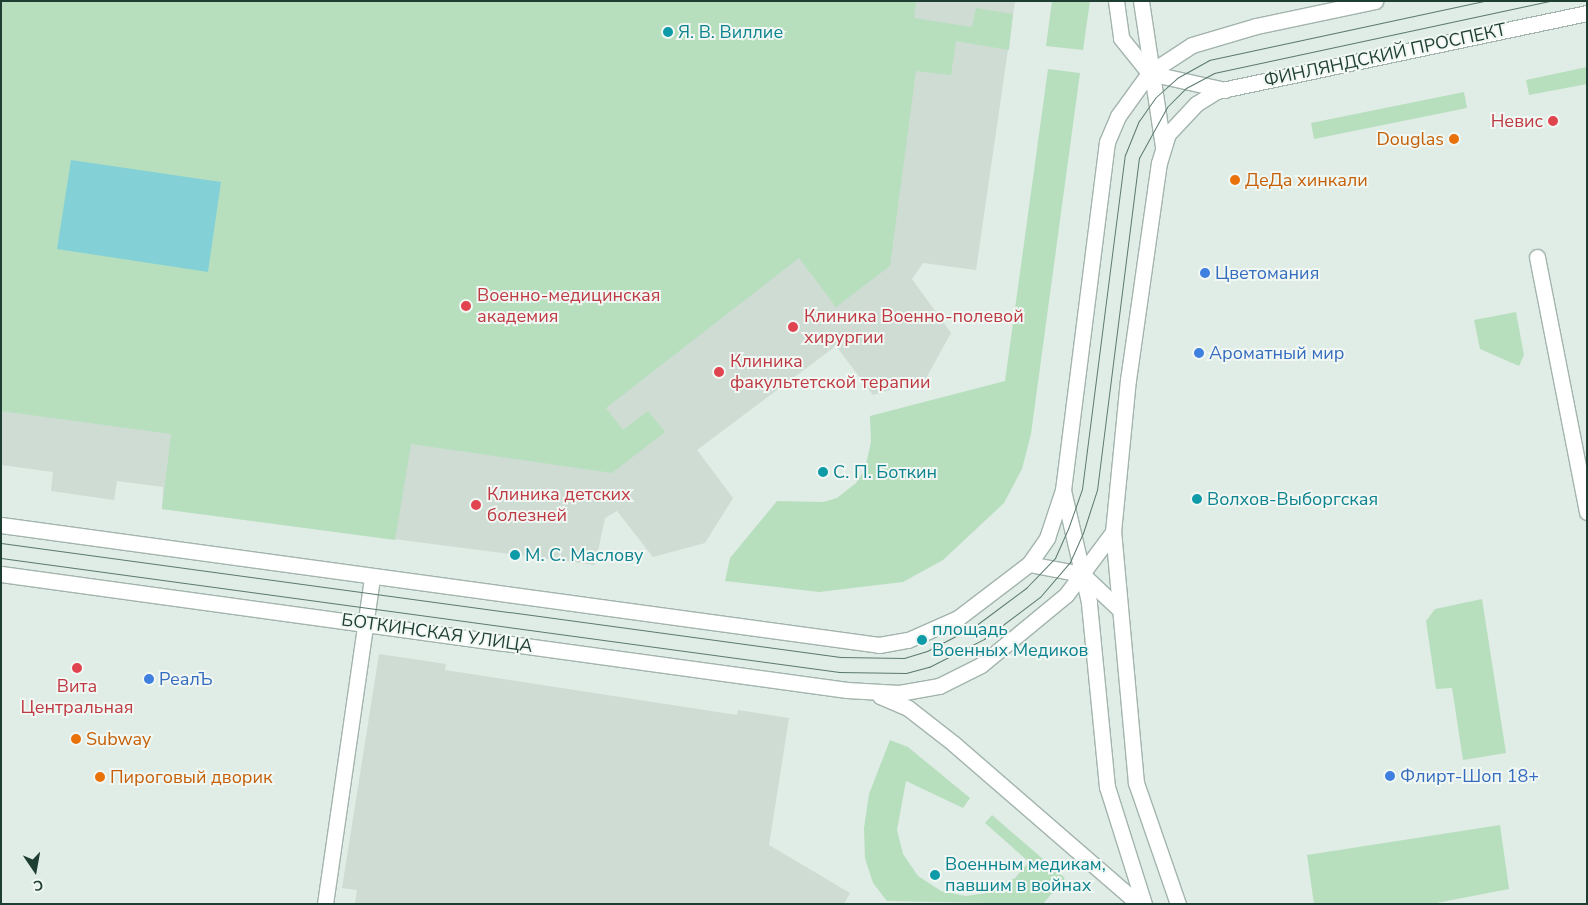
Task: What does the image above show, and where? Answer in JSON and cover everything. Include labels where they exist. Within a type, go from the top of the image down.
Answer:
[{"type":"main road","points":[[1116,1],[1121,38],[1149,73],[1225,90]]},
{"type":"main road","points":[[1141,1],[1149,73],[1163,147],[1122,428],[1113,532],[1118,608],[1136,782],[1178,904]]},
{"type":"main road","points":[[1,526],[852,642],[879,645],[935,630],[1029,564],[1047,538],[1063,490],[1107,142],[1118,116],[1149,73],[1192,46],[1256,26],[1375,1]]},
{"type":"main road","name":"ФИНЛЯНДСКИЙ ПРОСПЕКТ","points":[[1163,147],[1188,111],[1225,90],[1587,13]]},
{"type":"main road","points":[[1537,257],[1587,512]]},
{"type":"main road","points":[[1063,490],[1082,574],[1107,787],[1144,904]]},
{"type":"main road","points":[[872,692],[921,690],[959,678],[1027,630],[1066,595],[1113,532]]},
{"type":"main road","points":[[1029,564],[1082,574],[1118,608]]},
{"type":"main road","name":"БОТКИНСКАЯ УЛИЦА","points":[[1,574],[872,692]]},
{"type":"main road","points":[[325,904],[372,577]]},
{"type":"main road","points":[[872,692],[908,708],[954,744],[1139,904]]},
{"type":"shaded area","name":"Военно-медицинская академия","points":[[1,1],[1015,1],[976,270],[923,263],[912,279],[951,333],[925,380],[873,395],[836,346],[697,450],[733,498],[705,543],[653,557],[617,511],[605,518],[595,565],[162,509],[163,487],[117,481],[114,500],[51,491],[53,472],[1,465]]},
{"type":"shaded area","points":[[379,654],[446,664],[445,670],[737,715],[738,710],[789,718],[769,845],[850,893],[844,904],[355,904],[357,890],[342,888]]},
{"type":"green space","name":"Военно-медицинская академия","points":[[1,1],[916,1],[914,18],[972,27],[976,8],[1013,14],[1009,50],[956,41],[951,75],[916,71],[890,266],[836,307],[799,258],[606,408],[623,430],[648,411],[665,432],[612,473],[411,444],[395,540],[162,509],[171,434],[1,411]]},
{"type":"green space","points":[[1052,1],[1090,1],[1083,50],[1046,46]]},
{"type":"green space","points":[[1587,67],[1587,84],[1529,95],[1526,80]]},
{"type":"green space","points":[[1048,69],[1080,73],[1031,434],[1022,469],[1004,503],[943,560],[903,582],[819,592],[725,581],[730,558],[777,501],[823,502],[837,498],[856,483],[865,469],[871,442],[870,416],[1005,381]]},
{"type":"green space","points":[[1464,92],[1467,108],[1314,139],[1311,123]]},
{"type":"green space","points":[[1516,312],[1524,355],[1519,366],[1480,349],[1474,320]]},
{"type":"green space","points":[[1482,599],[1506,753],[1463,760],[1452,688],[1436,689],[1426,621],[1435,609]]},
{"type":"green space","points":[[890,740],[908,747],[970,798],[963,808],[906,781],[897,830],[903,854],[918,876],[941,891],[966,896],[987,893],[1015,878],[1029,862],[985,823],[992,815],[1065,878],[1043,904],[887,901],[873,883],[865,858],[864,828],[869,794]]},
{"type":"green space","points":[[1500,825],[1509,889],[1431,904],[1314,904],[1307,855]]},
{"type":"water","points":[[71,160],[221,182],[208,272],[57,249]]},
{"type":"tram line","points":[[1,543],[840,657],[904,658],[927,651],[975,626],[1026,588],[1055,558],[1068,529],[1082,489],[1125,155],[1139,121],[1156,97],[1177,78],[1209,60],[1484,1]]},
{"type":"tram line","points":[[1,558],[839,672],[906,673],[929,667],[984,639],[1040,597],[1070,562],[1083,533],[1097,490],[1139,158],[1167,107],[1186,88],[1214,73],[1549,1]]},
{"type":"place","name":"Я. В. Виллие","points":[[668,32]]},
{"type":"place","name":"Невис","points":[[1553,121]]},
{"type":"place","name":"Douglas","points":[[1454,139]]},
{"type":"place","name":"ДеДа хинкали","points":[[1235,180]]},
{"type":"place","name":"Цветомания","points":[[1205,273]]},
{"type":"place","name":"Военно-медицинская академия","points":[[466,306]]},
{"type":"place","name":"Клиника Военно-полевой хирургии","points":[[793,327]]},
{"type":"place","name":"Ароматный мир","points":[[1199,353]]},
{"type":"place","name":"Клиника факультетской терапии","points":[[719,372]]},
{"type":"place","name":"С. П. Боткин","points":[[823,472]]},
{"type":"place","name":"Волхов-Выборгская","points":[[1197,499]]},
{"type":"place","name":"Клиника детских болезней","points":[[476,505]]},
{"type":"place","name":"М. С. Маслову","points":[[515,555]]},
{"type":"place","name":"площадь Военных Медиков","points":[[922,640]]},
{"type":"place","name":"Вита Центральная","points":[[77,668]]},
{"type":"place","name":"РеалЪ","points":[[149,679]]},
{"type":"place","name":"Subway","points":[[76,739]]},
{"type":"place","name":"Флирт-Шоп 18+","points":[[1390,776]]},
{"type":"place","name":"Пироговый дворик","points":[[100,777]]},
{"type":"place","name":"Военным медикам, павшим в войнах","points":[[935,875]]}]
